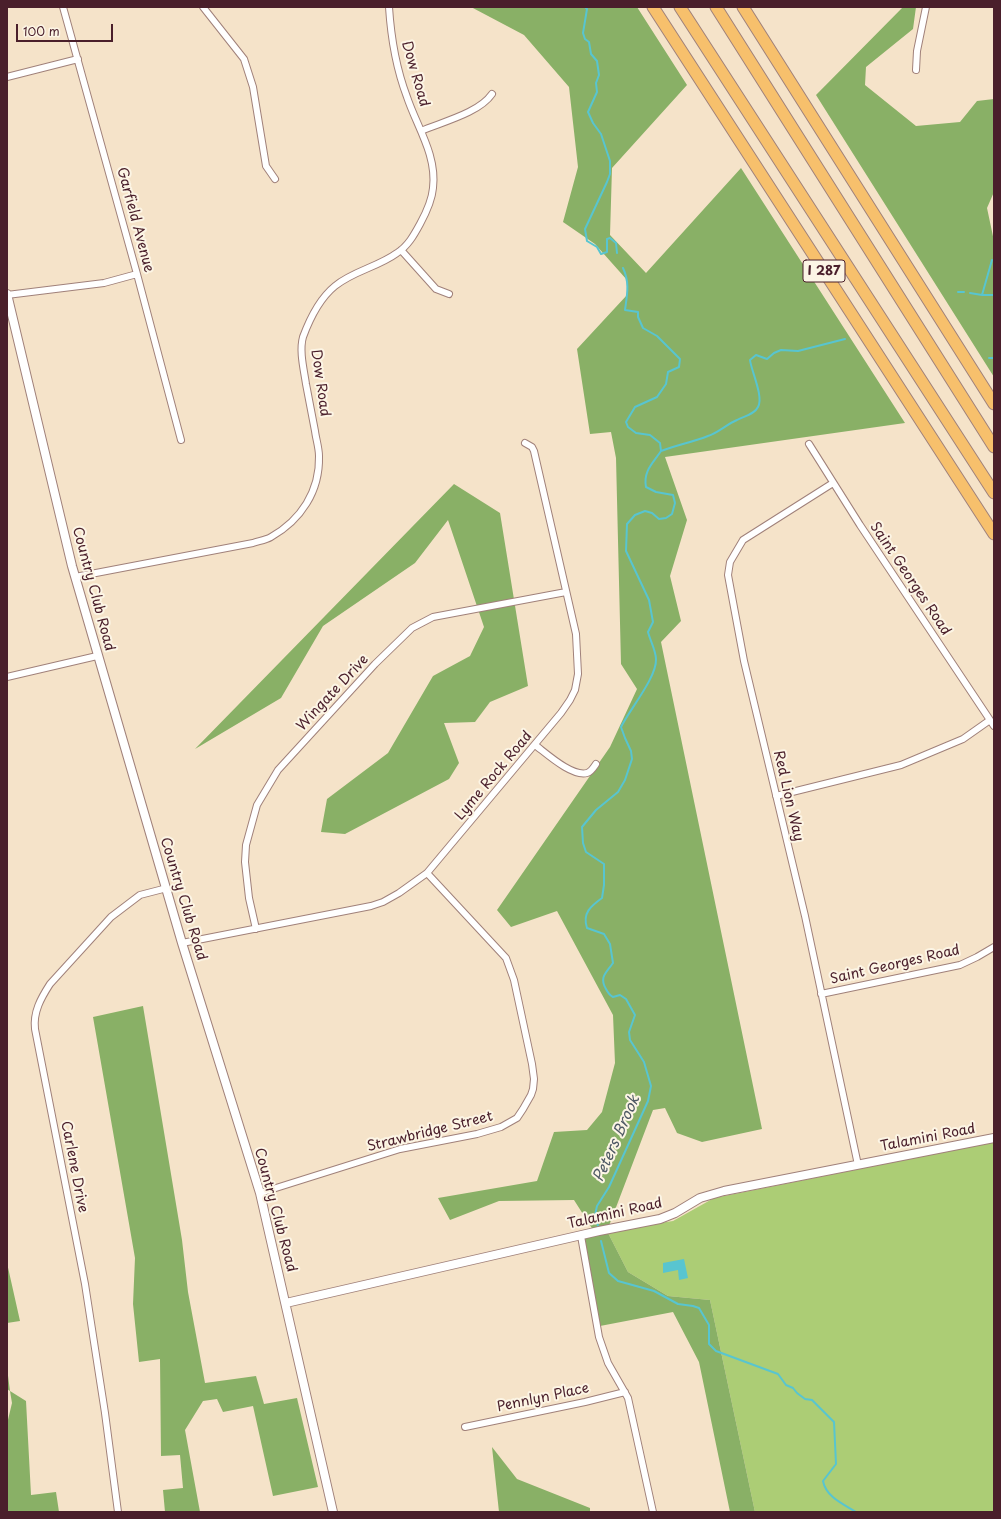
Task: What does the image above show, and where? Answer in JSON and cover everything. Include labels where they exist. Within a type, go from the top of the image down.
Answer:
[{"type":"highway","name":"I 287","points":[[653,7],[994,534]]},
{"type":"highway","name":"I 287","points":[[680,7],[994,493]]},
{"type":"highway","points":[[716,7],[994,447]]},
{"type":"highway","points":[[743,7],[994,404]]},
{"type":"highway","points":[[944,368],[994,433]]},
{"type":"street","name":"Garfield Avenue","points":[[63,7],[181,440]]},
{"type":"street","points":[[203,7],[244,59],[253,87],[266,166],[275,179]]},
{"type":"street","name":"Dow Road","points":[[75,578],[253,543],[271,537],[296,518],[310,499],[315,488],[319,457],[305,379],[302,350],[303,338],[314,312],[329,292],[337,285],[396,254],[412,239],[425,215],[432,196],[434,172],[430,154],[407,98],[397,66],[388,7]]},
{"type":"street","points":[[916,70],[917,51],[926,7]]},
{"type":"street","points":[[7,77],[78,59]]},
{"type":"street","points":[[421,131],[479,107],[492,94]]},
{"type":"street","points":[[401,250],[436,289],[449,294]]},
{"type":"street","points":[[7,295],[104,282],[137,274]]},
{"type":"street","name":"Country Club Road","points":[[7,295],[10,313],[75,578],[182,943],[260,1192],[333,1512]]},
{"type":"street","name":"Lyme Rock Road","points":[[182,943],[371,906],[383,902],[399,893],[427,873],[535,746],[570,700],[575,690],[578,674],[576,634],[534,451],[532,447],[525,443]]},
{"type":"street","name":"Saint Georges Road","points":[[809,444],[833,483],[992,723]]},
{"type":"street","name":"Red Lion Way","points":[[833,483],[743,540],[730,562],[728,575],[744,661],[805,916],[858,1165]]},
{"type":"street","name":"Wingate Drive","points":[[256,929],[249,898],[245,862],[246,845],[257,805],[278,770],[375,664],[412,628],[433,617],[566,592]]},
{"type":"street","points":[[7,677],[97,656]]},
{"type":"street","points":[[776,796],[900,765],[963,739],[992,723]]},
{"type":"street","points":[[535,746],[562,766],[577,773],[587,773],[591,771],[596,764]]},
{"type":"street","name":"Strawbridge Street","points":[[260,1192],[400,1149],[501,1128],[516,1118],[524,1109],[533,1089],[532,1064],[514,980],[506,958],[427,873]]},
{"type":"street","name":"Carlene Drive","points":[[118,1512],[105,1413],[85,1284],[34,1029],[34,1019],[42,996],[50,984],[111,917],[140,895],[167,888]]},
{"type":"street","name":"Saint Georges Road","points":[[821,994],[960,965],[978,958],[994,947]]},
{"type":"street","name":"Talamini Road","points":[[286,1303],[660,1219],[700,1198],[724,1190],[994,1138]]},
{"type":"street","points":[[581,1236],[599,1337],[608,1362],[628,1398],[653,1512]]},
{"type":"street","name":"Pennlyn Place","points":[[465,1428],[625,1392]]},
{"type":"green space","points":[[471,7],[637,7],[687,85],[612,168],[610,235],[646,273],[741,168],[905,423],[665,457],[687,520],[670,576],[681,621],[661,642],[762,1129],[702,1142],[677,1133],[665,1108],[653,1110],[607,1231],[628,1272],[668,1296],[710,1300],[755,1512],[730,1512],[699,1362],[673,1312],[600,1326],[579,1236],[595,1233],[574,1200],[499,1201],[450,1220],[438,1198],[537,1181],[554,1132],[587,1130],[602,1112],[615,1063],[613,1015],[557,911],[511,927],[497,910],[610,747],[637,689],[621,664],[616,458],[611,432],[590,434],[577,349],[627,295],[627,280],[595,244],[563,222],[578,167],[569,87],[524,35]]},
{"type":"green space","points":[[903,7],[916,7],[913,29],[866,67],[865,85],[916,126],[960,122],[977,101],[994,99],[994,192],[987,208],[994,241],[994,377],[816,95]]},
{"type":"green space","points":[[454,484],[500,513],[528,686],[490,702],[475,722],[444,723],[459,763],[449,779],[345,834],[321,832],[327,799],[388,753],[433,676],[470,656],[484,627],[448,520],[415,563],[323,626],[281,698],[195,749]]},
{"type":"green space","points":[[143,1006],[182,1240],[188,1292],[205,1383],[256,1376],[264,1404],[297,1398],[318,1487],[273,1496],[253,1406],[223,1412],[217,1399],[203,1401],[185,1430],[200,1512],[165,1512],[163,1490],[183,1488],[180,1455],[161,1456],[160,1359],[139,1362],[133,1304],[135,1258],[93,1017]]},
{"type":"green space","points":[[994,1142],[994,1512],[755,1512],[710,1300],[668,1296],[628,1272],[607,1231],[673,1221],[714,1198]]},
{"type":"green space","points":[[7,1263],[20,1321],[7,1323]]},
{"type":"green space","points":[[7,1368],[10,1391],[7,1389]]},
{"type":"green space","points":[[10,1391],[26,1401],[31,1495],[56,1492],[59,1512],[7,1512],[7,1424],[12,1403]]},
{"type":"green space","points":[[492,1447],[517,1479],[590,1508],[590,1512],[499,1512]]},
{"type":"water","points":[[684,1259],[688,1278],[679,1280],[678,1270],[663,1273],[663,1263]]},
{"type":"waterway","name":"Peters Brook","points":[[585,7],[587,9],[583,33],[585,39],[589,42],[591,54],[597,61],[599,75],[596,83],[597,92],[588,112],[593,123],[601,134],[610,161],[610,174],[585,229],[587,241],[597,247],[601,254],[607,252],[607,239],[610,238],[616,243],[617,253]]},
{"type":"waterway","points":[[982,295],[992,260]]},
{"type":"waterway","name":"Peters Brook","points":[[598,1226],[595,1215],[597,1206],[609,1187],[648,1101],[651,1086],[644,1062],[630,1040],[629,1032],[635,1015],[626,999],[620,995],[613,997],[608,993],[604,985],[604,975],[613,963],[610,944],[604,934],[587,928],[586,918],[588,910],[602,898],[604,885],[604,864],[586,852],[583,843],[582,827],[596,810],[618,792],[625,780],[632,759],[631,751],[621,727],[648,684],[655,666],[656,656],[648,632],[653,622],[649,600],[626,551],[627,524],[635,515],[645,511],[652,513],[659,519],[666,518],[672,514],[675,503],[673,495],[656,492],[646,487],[645,481],[647,472],[661,451],[660,443],[650,435],[636,433],[628,427],[626,422],[635,407],[657,397],[666,384],[668,372],[679,367],[680,359],[657,336],[643,328],[638,317],[638,312],[625,310],[627,279],[623,268]]},
{"type":"waterway","points":[[958,292],[964,292]]},
{"type":"waterway","points":[[970,293],[994,295]]},
{"type":"waterway","points":[[661,451],[712,435],[756,410],[759,403],[759,397],[750,360],[756,355],[767,359],[774,353],[781,350],[798,351],[845,339]]},
{"type":"waterway","points":[[989,358],[994,358]]},
{"type":"waterway","name":"Peters Brook","points":[[601,1241],[609,1273],[618,1281],[654,1291],[678,1304],[699,1308],[709,1325],[709,1344],[716,1351],[778,1374],[786,1385],[793,1388],[805,1399],[812,1400],[834,1422],[836,1464],[823,1481],[831,1496],[856,1512]]}]
